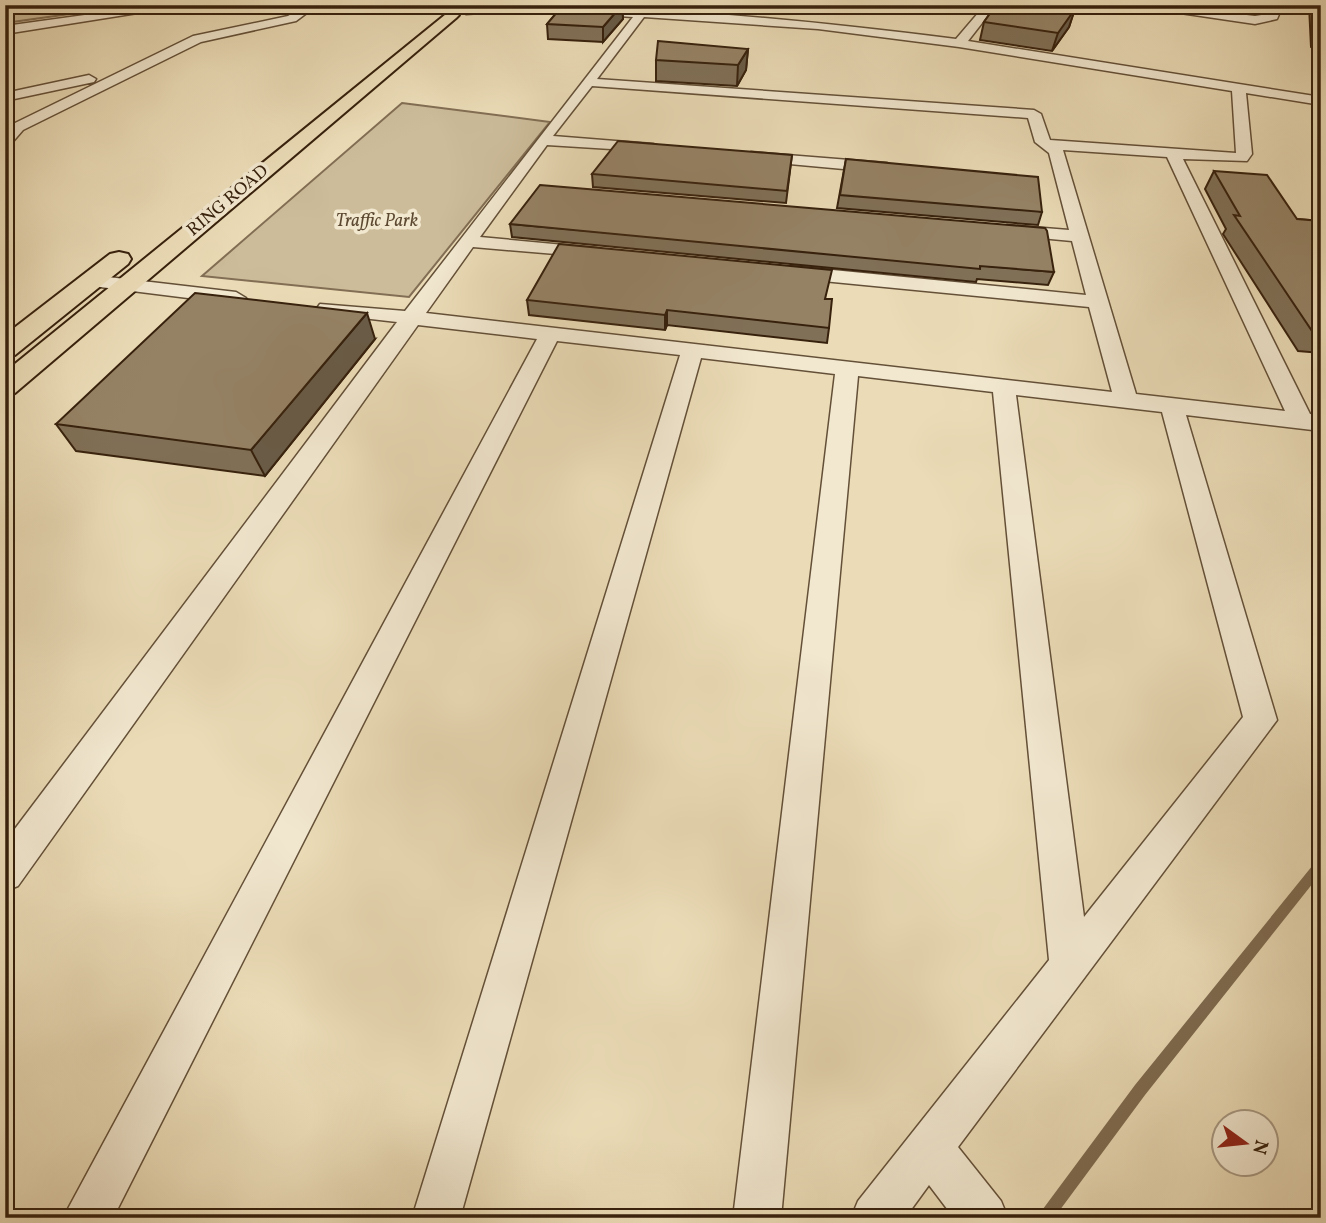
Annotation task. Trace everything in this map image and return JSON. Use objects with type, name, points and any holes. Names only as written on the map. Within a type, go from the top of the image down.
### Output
[{"type":"main road","name":"RING ROAD","points":[[227,174],[448,9]]},
{"type":"main road","name":"RING ROAD","points":[[5,387],[128,285],[448,9]]},
{"type":"main road","points":[[5,349],[132,249]]},
{"type":"street","points":[[5,28],[165,5]]},
{"type":"street","points":[[5,28],[183,5]]},
{"type":"street","points":[[5,142],[18,127],[197,39],[292,19],[302,12],[301,5]]},
{"type":"street","points":[[402,5],[448,9],[574,8],[640,15],[818,25],[959,43],[1321,101]]},
{"type":"street","points":[[502,5],[523,8]]},
{"type":"street","points":[[959,43],[991,5]]},
{"type":"street","points":[[1131,5],[1255,20],[1273,17],[1277,5]]},
{"type":"street","points":[[5,873],[411,318],[640,15]]},
{"type":"street","points":[[5,97],[130,71]]},
{"type":"street","points":[[588,82],[1034,114],[1046,144],[1056,151],[1058,182],[1080,236],[1126,401]]},
{"type":"street","points":[[1046,144],[1241,158],[1244,154],[1238,87]]},
{"type":"street","points":[[543,140],[667,150]]},
{"type":"street","points":[[1174,154],[1311,421]]},
{"type":"street","points":[[735,156],[900,169]]},
{"type":"street","points":[[508,187],[535,190]]},
{"type":"street","points":[[984,228],[1080,236]]},
{"type":"street","points":[[468,241],[619,256]]},
{"type":"street","points":[[769,270],[1098,302]]},
{"type":"street","points":[[91,281],[263,301]]},
{"type":"street","points":[[303,306],[1311,421]]},
{"type":"street","points":[[87,1218],[550,334]]},
{"type":"street","points":[[436,1218],[692,351]]},
{"type":"street","points":[[757,1218],[847,369]]},
{"type":"street","points":[[1004,387],[1070,966]]},
{"type":"street","points":[[875,1218],[1260,720],[1172,406]]},
{"type":"street","points":[[929,1147],[984,1218]]},
{"type":"green space","points":[[15,5],[102,5],[98,10],[5,23],[5,14]]},
{"type":"green space","name":"Traffic Park","points":[[402,103],[550,122],[409,297],[202,276]]},
{"type":"building","points":[[563,5],[622,5],[603,27],[547,24]]},
{"type":"building","points":[[996,5],[1073,5],[1071,8],[1075,9],[1058,33],[984,22]]},
{"type":"building","points":[[658,41],[748,49],[738,65],[656,60]]},
{"type":"building","points":[[618,141],[792,155],[787,191],[592,174]]},
{"type":"building","points":[[846,159],[1038,177],[1042,212],[840,195]]},
{"type":"building","points":[[1214,171],[1267,175],[1297,219],[1321,221],[1321,332],[1312,331],[1234,215],[1240,216]]},
{"type":"building","points":[[540,185],[1045,228],[1054,272],[980,266],[980,269],[510,224]]},
{"type":"building","points":[[559,244],[832,270],[825,299],[832,299],[829,328],[667,310],[665,315],[527,300]]},
{"type":"building","points":[[195,293],[367,313],[251,450],[56,424]]},
{"type":"waterway","points":[[1045,1218],[1140,1090],[1321,864]]}]
